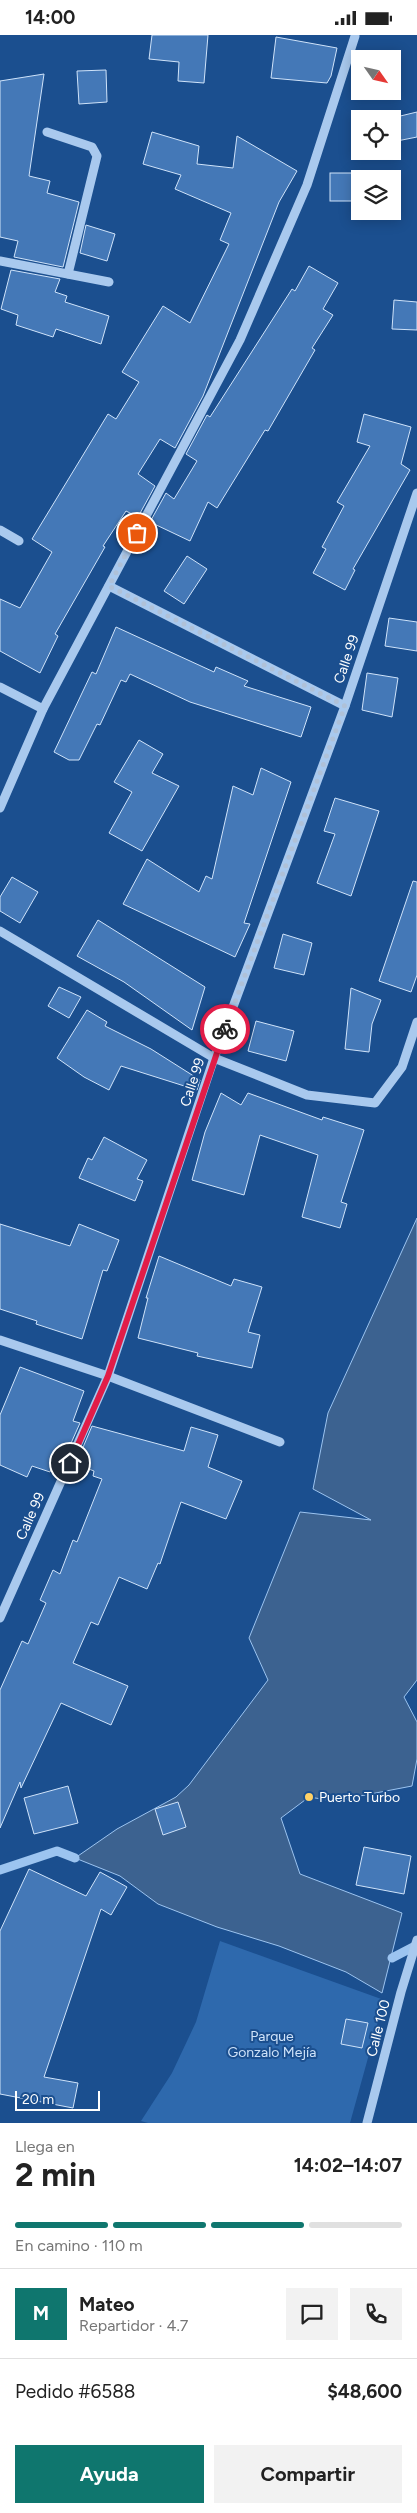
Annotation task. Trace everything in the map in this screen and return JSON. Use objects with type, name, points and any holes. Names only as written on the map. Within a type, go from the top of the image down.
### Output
[{"type":"street","points":[[0,807],[43,709],[240,340],[307,185],[355,36]]},
{"type":"street","points":[[47,132],[92,147],[97,156],[68,274]]},
{"type":"street","points":[[0,261],[108,282]]},
{"type":"street","name":"Calle 99","points":[[0,1617],[108,1376],[214,1058],[345,706],[417,493]]},
{"type":"street","points":[[0,530],[19,541]]},
{"type":"street","points":[[109,586],[345,706]]},
{"type":"street","points":[[0,687],[43,709]]},
{"type":"street","points":[[0,931],[214,1058],[307,1095],[375,1103],[402,1067],[417,1022]]},
{"type":"street","points":[[0,1340],[108,1376],[280,1441]]},
{"type":"street","name":"Calle 100","points":[[367,2123],[401,1992],[417,1940]]},
{"type":"green space","name":"Parque Gonzalo Mejía","points":[[220,1941],[384,2000],[350,2123],[148,2123],[141,2121],[172,2073],[196,2022]]},
{"type":"shaded area","points":[[417,1218],[417,1680],[404,1697],[417,1722],[417,1759],[412,1786],[334,1801],[309,1797],[281,1818],[300,1874],[402,1913],[382,1993],[346,1972],[279,1946],[217,1927],[158,1904],[120,1876],[75,1858],[117,1829],[176,1797],[189,1785],[268,1680],[249,1638],[300,1512],[371,1520],[313,1489],[328,1413]]},
{"type":"building","points":[[152,35],[208,35],[204,83],[178,81],[179,62],[149,59]]},
{"type":"building","points":[[276,37],[337,48],[331,76],[327,83],[271,78]]},
{"type":"building","points":[[106,70],[107,102],[79,104],[77,71]]},
{"type":"building","points":[[44,74],[29,176],[50,181],[47,193],[79,202],[63,267],[14,257],[18,241],[0,237],[0,81]]},
{"type":"building","points":[[417,112],[417,137],[401,140],[401,116]]},
{"type":"building","points":[[152,132],[199,146],[197,164],[233,168],[237,136],[297,171],[279,202],[203,396],[175,448],[160,439],[138,474],[155,486],[138,517],[126,511],[103,546],[105,547],[55,634],[58,636],[40,673],[0,651],[0,599],[20,608],[52,552],[32,539],[108,414],[116,419],[139,382],[122,372],[163,306],[190,323],[229,244],[220,240],[231,213],[175,189],[181,175],[143,164]]},
{"type":"building","points":[[330,173],[351,173],[351,201],[330,201]]},
{"type":"building","points":[[86,225],[115,234],[107,261],[80,253]]},
{"type":"building","points":[[309,266],[338,283],[323,309],[333,315],[312,348],[315,350],[268,431],[265,430],[217,508],[208,502],[190,541],[150,522],[166,493],[174,499],[197,461],[186,454],[207,415],[210,417],[292,289],[295,291]]},
{"type":"building","points":[[11,270],[60,279],[55,292],[67,296],[65,302],[109,316],[101,344],[56,329],[53,337],[16,325],[18,315],[1,309]]},
{"type":"building","points":[[394,300],[417,302],[417,330],[392,329]]},
{"type":"building","points":[[364,414],[411,427],[401,464],[410,470],[353,569],[355,570],[345,590],[313,573],[326,549],[322,547],[344,506],[337,502],[370,446],[357,442]]},
{"type":"building","points":[[187,556],[207,569],[184,604],[164,591]]},
{"type":"building","points":[[389,618],[417,622],[417,651],[385,646]]},
{"type":"building","points":[[116,627],[214,672],[216,667],[248,681],[244,686],[311,707],[301,737],[190,702],[130,674],[126,682],[121,680],[100,725],[97,724],[79,760],[69,760],[54,752],[92,672],[96,674]]},
{"type":"building","points":[[367,673],[398,678],[392,717],[362,710]]},
{"type":"building","points":[[139,740],[163,754],[152,773],[179,786],[142,851],[109,833],[132,792],[114,782]]},
{"type":"building","points":[[261,768],[291,782],[244,923],[250,924],[235,957],[123,904],[147,859],[199,892],[206,876],[212,879],[233,786],[253,795]]},
{"type":"building","points":[[335,798],[379,811],[351,896],[317,883],[335,834],[324,831]]},
{"type":"building","points":[[12,877],[38,892],[20,923],[0,911],[0,897]]},
{"type":"building","points":[[413,881],[417,882],[417,975],[411,992],[379,981]]},
{"type":"building","points":[[98,920],[205,987],[192,1030],[124,982],[77,956]]},
{"type":"building","points":[[283,934],[312,943],[304,975],[274,968]]},
{"type":"building","points":[[59,987],[81,997],[69,1018],[48,1006]]},
{"type":"building","points":[[351,988],[381,1000],[372,1024],[369,1052],[345,1049]]},
{"type":"building","points":[[87,1010],[107,1022],[105,1026],[151,1049],[200,1080],[197,1090],[121,1066],[109,1090],[84,1077],[57,1058]]},
{"type":"building","points":[[256,1021],[294,1031],[286,1061],[248,1051]]},
{"type":"building","points":[[221,1093],[241,1105],[248,1093],[322,1120],[323,1117],[364,1130],[341,1202],[347,1204],[340,1228],[302,1217],[318,1155],[260,1135],[244,1195],[192,1180],[205,1132]]},
{"type":"building","points":[[104,1137],[147,1160],[137,1179],[143,1181],[135,1201],[79,1178],[88,1158],[92,1160]]},
{"type":"building","points":[[0,1224],[70,1246],[79,1224],[119,1240],[107,1271],[103,1270],[82,1339],[36,1324],[37,1321],[0,1309]]},
{"type":"building","points":[[159,1256],[231,1286],[234,1279],[262,1287],[248,1332],[260,1335],[252,1368],[197,1356],[198,1353],[138,1338],[148,1298],[146,1298]]},
{"type":"building","points":[[20,1367],[84,1391],[73,1421],[80,1423],[64,1459],[55,1456],[50,1472],[32,1466],[27,1477],[0,1465],[0,1415]]},
{"type":"building","points":[[92,1426],[184,1451],[191,1427],[218,1435],[208,1467],[242,1481],[226,1519],[181,1502],[160,1564],[158,1563],[147,1589],[119,1577],[98,1625],[91,1622],[73,1663],[128,1686],[111,1725],[61,1703],[21,1788],[20,1782],[0,1828],[0,1690],[22,1641],[28,1644],[46,1603],[40,1600],[53,1570],[60,1574],[73,1540],[77,1542],[102,1479],[93,1476],[94,1471],[76,1464]]},
{"type":"building","points":[[68,1786],[78,1823],[34,1834],[24,1798]]},
{"type":"building","points":[[178,1802],[186,1827],[163,1835],[155,1809]]},
{"type":"building","points":[[364,1847],[411,1856],[404,1894],[356,1885]]},
{"type":"building","points":[[29,1869],[86,1896],[100,1872],[127,1887],[111,1915],[101,1909],[44,2077],[78,2083],[73,2108],[0,2094],[0,1931]]},
{"type":"building","points":[[346,2019],[368,2023],[362,2048],[341,2044]]},
{"type":"waterway","points":[[0,1870],[57,1851],[75,1858]]},
{"type":"waterway","points":[[392,1958],[417,1945]]},
{"type":"way so far","points":[[137,533],[109,586],[345,706],[225,1029]]},
{"type":"place","name":"Puerto Turbo","points":[[309,1797]]},
{"type":"route","points":[[70,1463],[108,1376],[225,1029]]}]
